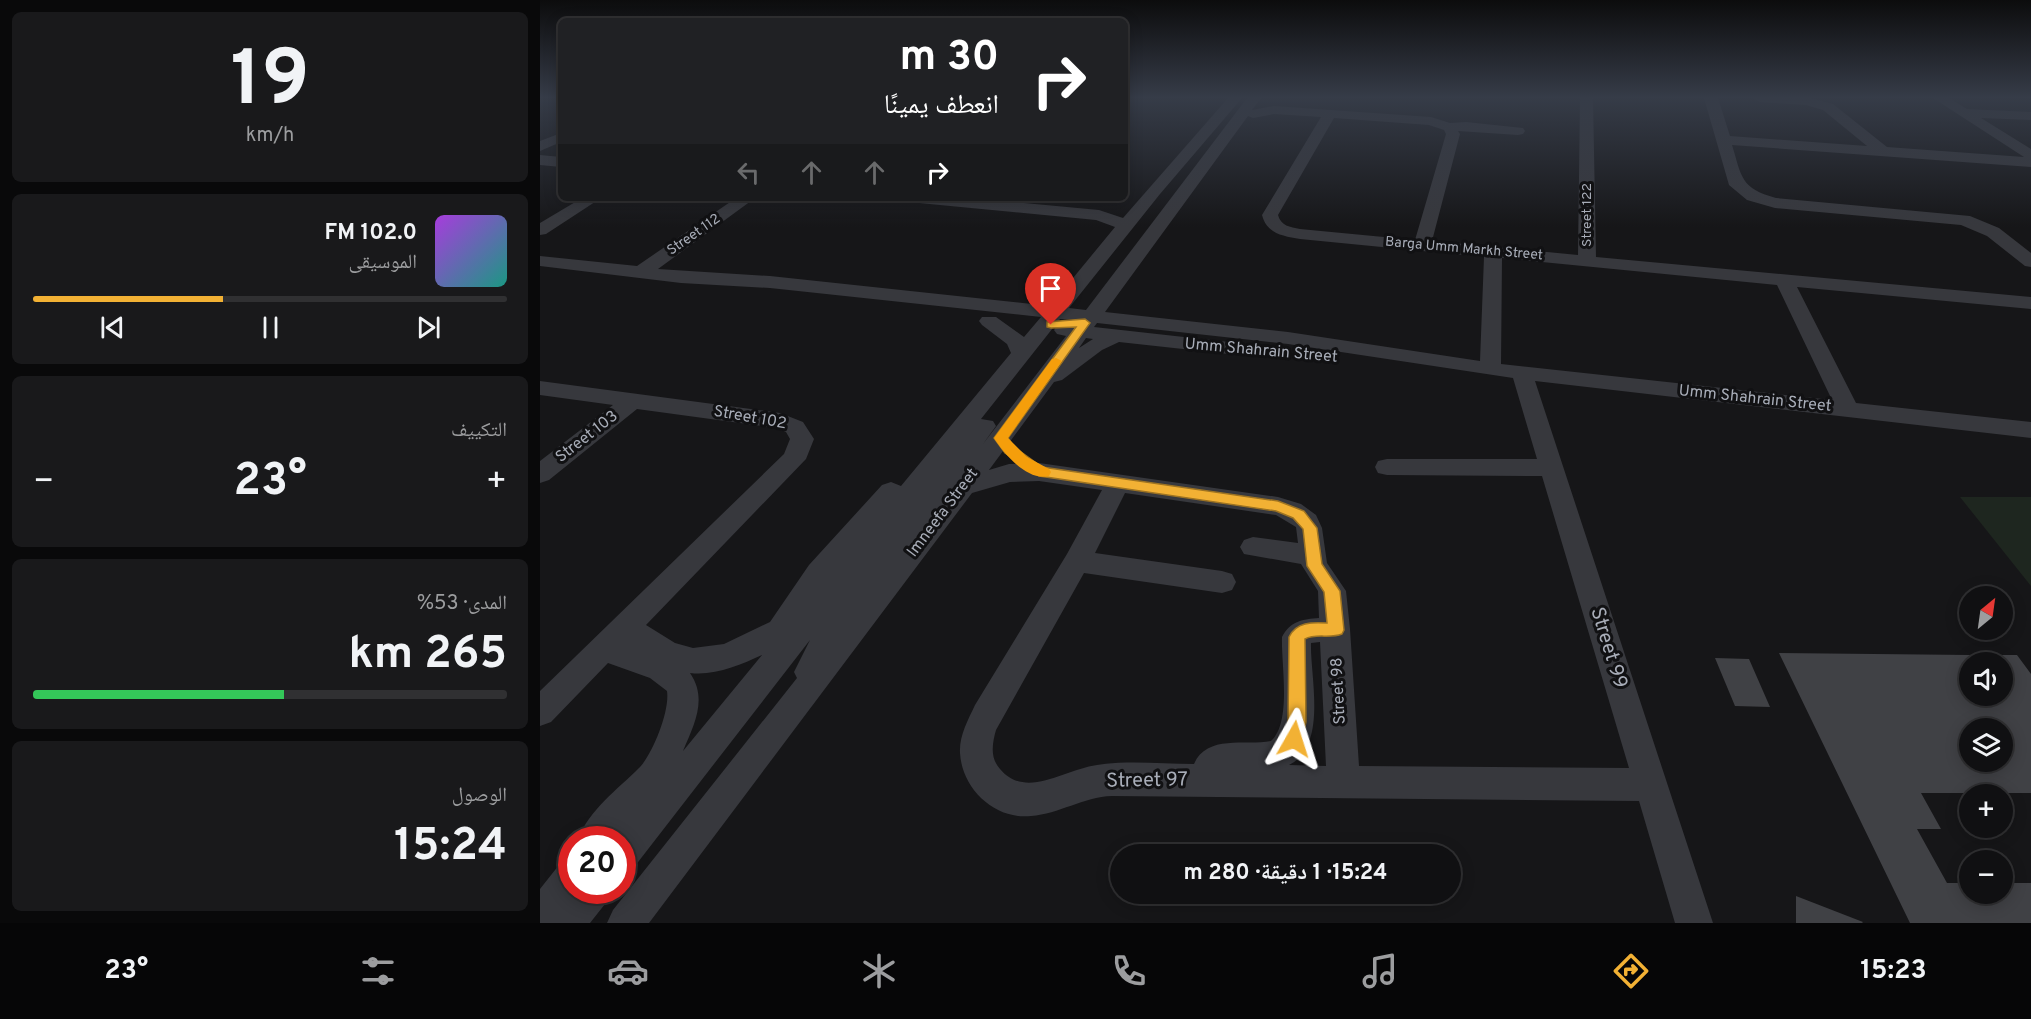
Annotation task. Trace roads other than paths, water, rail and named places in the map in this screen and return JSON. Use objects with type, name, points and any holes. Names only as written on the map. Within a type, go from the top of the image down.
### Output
[{"type":"street","name":"Imneefa Street","points":[[626,923],[1040,385],[1066,321],[1127,226],[1197,141]]},
{"type":"street","points":[[1148,322],[1121,304],[1114,284],[1131,275],[1146,263],[1233,141]]},
{"type":"street","name":"Barga Umm Markh Street","points":[[1314,141],[1270,215],[1272,222],[1279,229],[1292,233],[2031,303]]},
{"type":"street","points":[[1422,245],[1451,141]]},
{"type":"street","name":"Street 122","points":[[1587,141],[1587,261]]},
{"type":"street","points":[[1722,141],[1737,185],[1753,197],[1775,203],[1964,220],[1993,232],[2031,262]]},
{"type":"street","points":[[1723,141],[2031,162]]},
{"type":"street","points":[[1870,141],[1884,152]]},
{"type":"street","points":[[2009,141],[2031,155]]},
{"type":"street","points":[[540,160],[558,162]]},
{"type":"street","points":[[803,695],[809,671],[832,625],[1066,321],[1150,217],[1156,201],[1154,191]]},
{"type":"street","points":[[540,230],[588,201]]},
{"type":"street","name":"Street 112","points":[[641,272],[743,201]]},
{"type":"street","points":[[980,201],[1040,204],[1099,215],[1127,226]]},
{"type":"street","points":[[1099,215],[1142,208]]},
{"type":"street","points":[[1485,369],[1493,252]]},
{"type":"street","points":[[540,261],[681,277],[749,280],[1066,321]]},
{"type":"street","points":[[681,277],[743,290],[989,321],[1066,321]]},
{"type":"street","points":[[1784,279],[1848,410]]},
{"type":"street","name":"Imneefa Street","points":[[636,836],[1022,354],[1114,284]]},
{"type":"street","points":[[874,306],[926,305],[1185,334],[1225,331]]},
{"type":"street","points":[[989,321],[1016,341],[1022,354]]},
{"type":"street","name":"Umm Shahrain Street","points":[[1066,321],[1148,322],[1485,369],[2031,430]]},
{"type":"street","name":"Umm Shahrain Street","points":[[1066,321],[1116,336],[1398,364],[1485,369]]},
{"type":"street","points":[[1040,385],[1095,346],[1116,336]]},
{"type":"street","name":"Street 99","points":[[1522,373],[1694,923]]},
{"type":"street","points":[[781,629],[819,573],[969,398],[986,384],[1003,378]]},
{"type":"street","name":"Street 102","points":[[540,388],[780,421],[795,427],[801,439],[798,453],[792,460],[540,712]]},
{"type":"street","name":"Street 103","points":[[540,474],[634,400]]},
{"type":"street","name":"Street 98","points":[[1001,438],[1010,450],[1039,472]]},
{"type":"street","points":[[1387,467],[1552,468]]},
{"type":"street","name":"Street 98","points":[[963,487],[1009,473],[1039,472],[1289,510],[1306,520],[1310,528],[1317,570],[1328,581],[1332,591],[1343,782]]},
{"type":"street","name":"Street 97","points":[[1117,484],[1077,561],[986,714],[978,732],[976,750],[979,768],[988,783],[1004,793],[1016,799],[1031,801],[1105,780],[1651,785]]},
{"type":"street","points":[[1253,547],[1313,555]]},
{"type":"street","points":[[1077,561],[1222,582]]},
{"type":"street","points":[[625,627],[676,657],[710,662],[726,657],[815,610]]},
{"type":"street","points":[[1206,780],[1209,767],[1218,759],[1264,759],[1273,757],[1289,746],[1297,730],[1297,637],[1300,633],[1310,629],[1336,630]]},
{"type":"street","points":[[603,649],[668,672],[678,679],[683,692],[680,720],[652,778],[635,826]]},
{"type":"street","points":[[606,826],[615,812],[652,778]]},
{"type":"street","points":[[540,919],[558,896]]},
{"type":"street","points":[[566,923],[581,904]]}]
